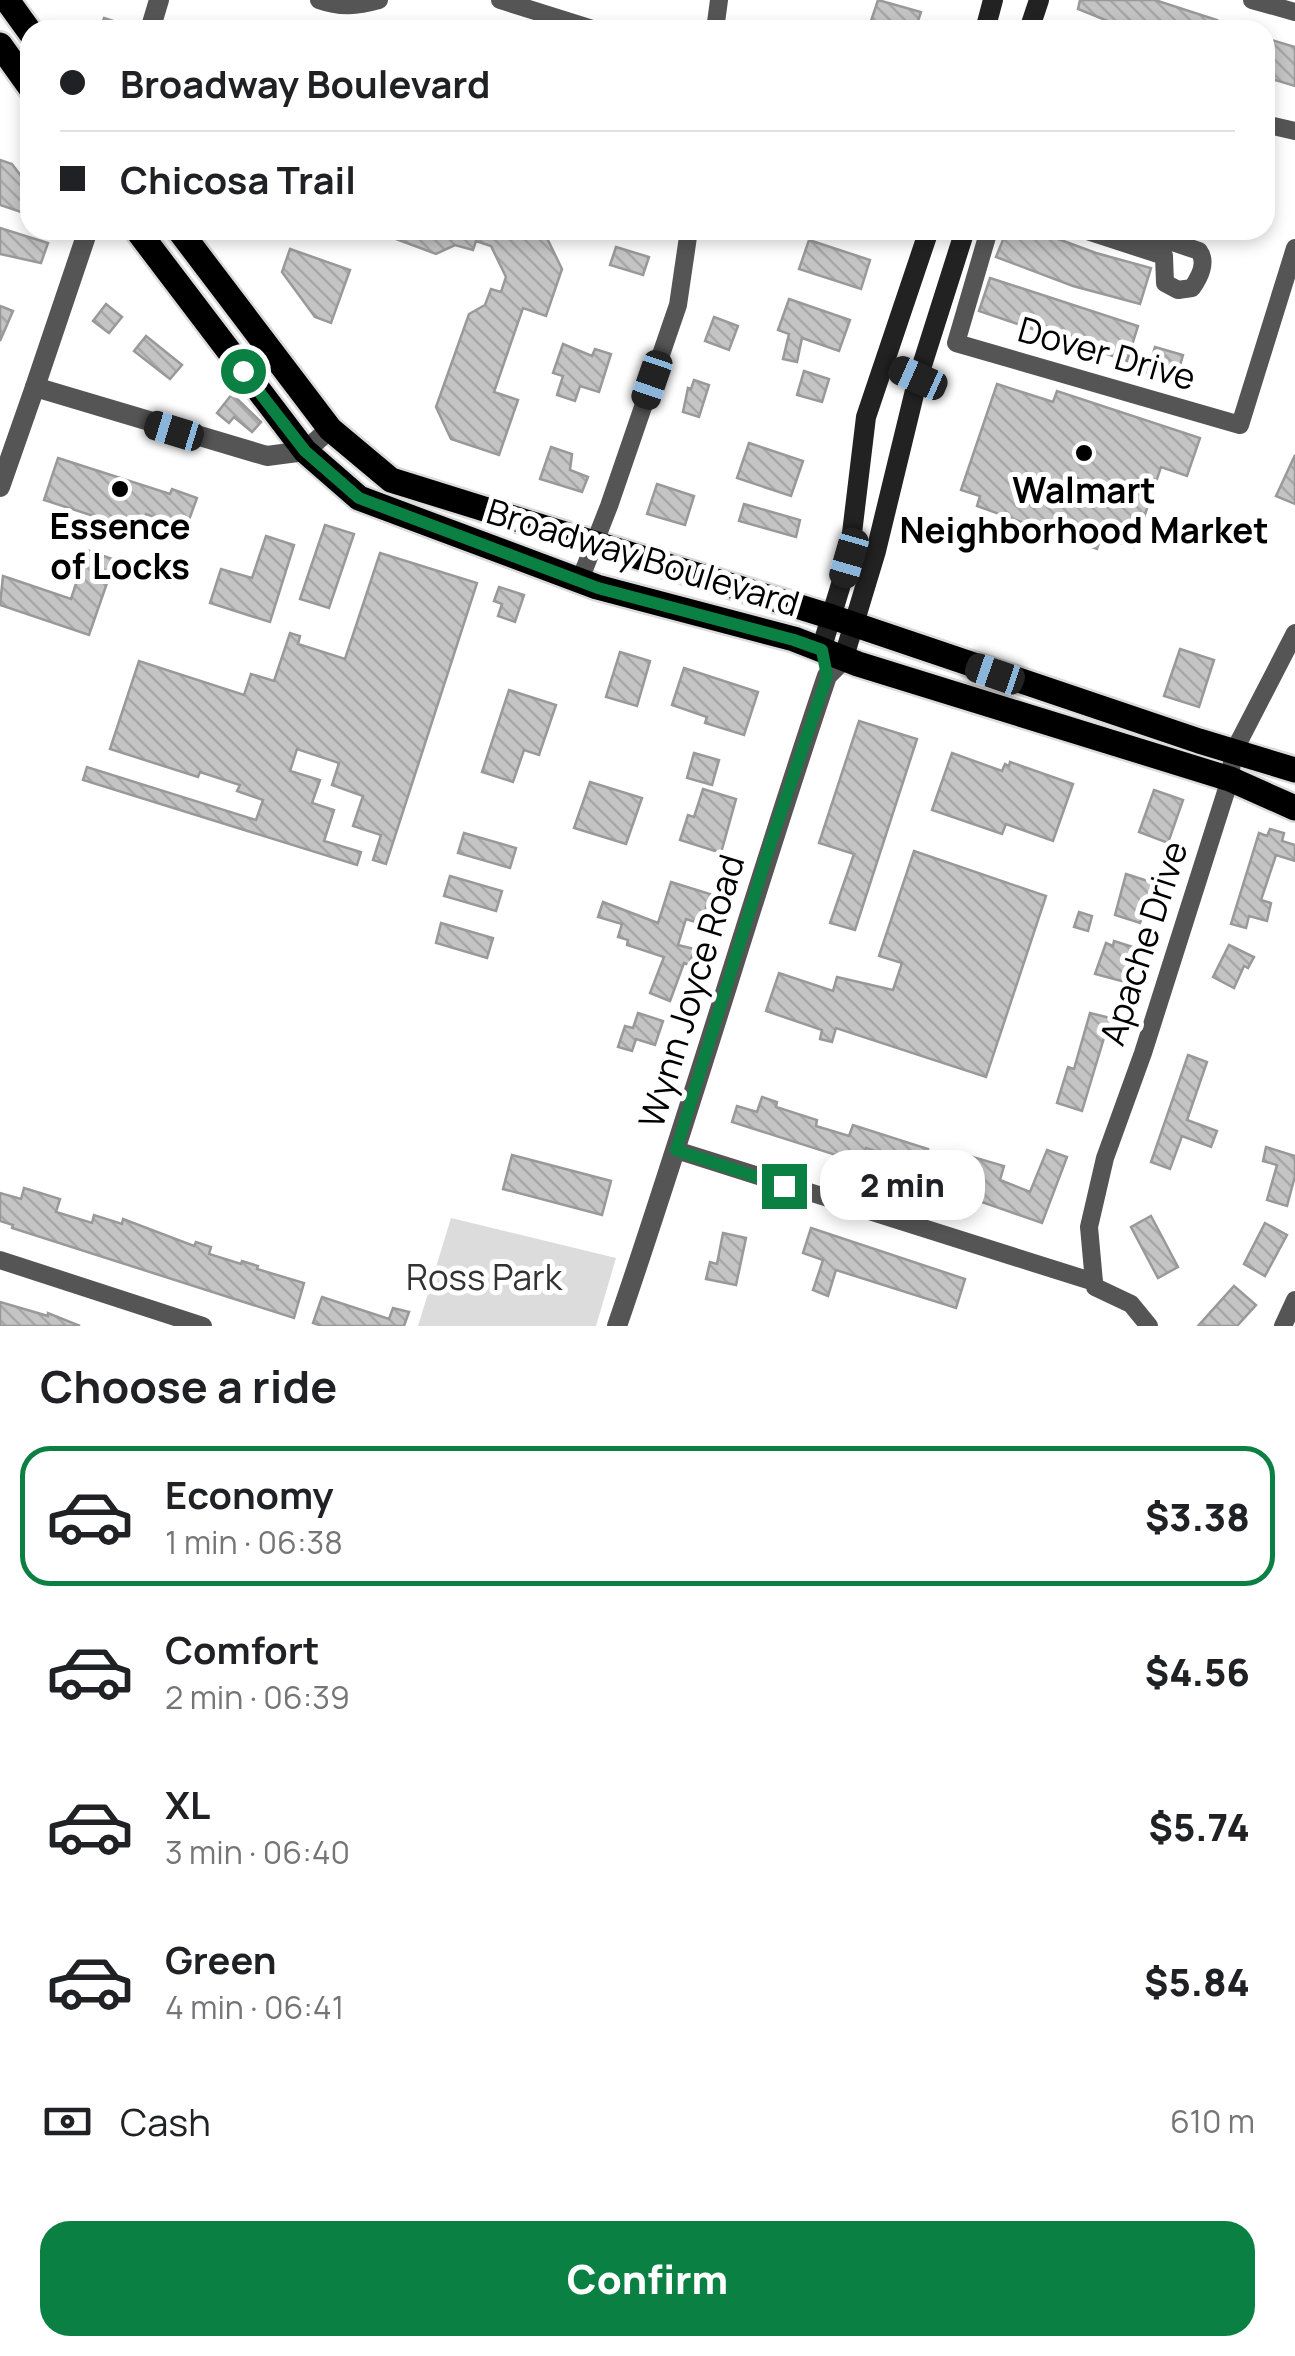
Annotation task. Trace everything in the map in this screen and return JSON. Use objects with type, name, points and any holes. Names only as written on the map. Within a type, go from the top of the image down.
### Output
[{"type":"main road","points":[[0,45],[20,73]]},
{"type":"main road","name":"Broadway Boulevard","points":[[146,240],[305,451],[359,498],[598,588],[794,640],[831,662],[1013,712],[1230,780],[1295,808]]},
{"type":"main road","name":"Broadway Boulevard","points":[[186,240],[330,429],[392,480],[1295,770]]},
{"type":"main road","name":"Wynn Joyce Road","points":[[843,622],[866,417],[927,240]]},
{"type":"main road","name":"Wynn Joyce Road","points":[[831,662],[962,240]]},
{"type":"main road","points":[[884,363],[918,378]]},
{"type":"main road","points":[[1013,712],[1022,683]]},
{"type":"street","points":[[319,0],[336,6],[356,6],[379,0]]},
{"type":"street","points":[[500,0],[564,20]]},
{"type":"street","points":[[1252,0],[1295,12]]},
{"type":"street","points":[[0,487],[84,240]]},
{"type":"street","points":[[580,580],[678,305],[688,240]]},
{"type":"street","name":"Dover Drive","points":[[985,240],[956,343],[1240,425],[1295,248]]},
{"type":"street","points":[[1131,240],[1166,248],[1153,240]]},
{"type":"street","points":[[35,387],[267,456],[305,451],[330,429]]},
{"type":"street","name":"Apache Drive","points":[[1094,1282],[1089,1227],[1105,1158],[1143,1053],[1230,780],[1234,753],[1295,633]]},
{"type":"street","name":"Wynn Joyce Road","points":[[616,1326],[831,662]]},
{"type":"street","points":[[676,1150],[1094,1282],[1095,1287],[1131,1304],[1149,1326]]},
{"type":"street","points":[[0,1260],[202,1326]]},
{"type":"street","points":[[1284,1326],[1295,1300]]},
{"type":"green space","name":"Ross Park","points":[[451,1218],[616,1258],[596,1326],[418,1326]]},
{"type":"building","points":[[878,0],[921,12],[918,20],[871,20]]},
{"type":"building","points":[[1080,0],[1155,0],[1217,20],[1105,20],[1078,9]]},
{"type":"building","points":[[1275,41],[1295,47],[1295,86],[1275,80]]},
{"type":"building","points":[[0,160],[12,164],[20,175],[20,212],[0,205]]},
{"type":"building","points":[[0,228],[20,234],[20,240],[48,243],[41,263],[0,254]]},
{"type":"building","points":[[399,240],[548,240],[562,269],[546,316],[523,308],[494,392],[518,400],[499,455],[451,439],[436,407],[469,314],[485,305],[491,289],[501,292],[506,277],[491,246],[476,241],[473,250],[455,245],[436,254]]},
{"type":"building","points":[[809,240],[870,260],[861,289],[799,269]]},
{"type":"building","points":[[1003,240],[1061,240],[1151,268],[1140,304],[1073,286],[996,257]]},
{"type":"building","points":[[616,247],[649,257],[643,275],[610,265]]},
{"type":"building","points":[[290,249],[350,270],[331,323],[315,317],[282,272]]},
{"type":"building","points":[[990,278],[1138,326],[1127,361],[979,311]]},
{"type":"building","points":[[789,299],[850,320],[839,351],[802,338],[797,362],[783,359],[789,334],[778,330]]},
{"type":"building","points":[[106,304],[122,317],[109,333],[93,321]]},
{"type":"building","points":[[0,306],[13,311],[0,341]]},
{"type":"building","points":[[714,317],[738,326],[729,350],[705,341]]},
{"type":"building","points":[[146,336],[182,365],[170,379],[134,351]]},
{"type":"building","points":[[563,344],[592,356],[595,349],[611,354],[599,392],[580,386],[575,401],[557,395],[563,376],[553,373]]},
{"type":"building","points":[[1155,347],[1183,355],[1175,382],[1147,374]]},
{"type":"building","points":[[804,371],[829,379],[822,402],[797,395]]},
{"type":"building","points":[[694,380],[709,385],[699,417],[683,412],[688,388]]},
{"type":"building","name":"Walmart Neighborhood Market","points":[[997,384],[1053,402],[1057,391],[1200,438],[1187,476],[1161,467],[1134,547],[1101,537],[1097,549],[977,506],[980,496],[961,490]]},
{"type":"building","points":[[232,394],[261,422],[252,432],[234,417],[229,423],[217,413]]},
{"type":"building","points":[[749,443],[803,461],[791,496],[737,478]]},
{"type":"building","points":[[551,447],[572,454],[570,470],[588,477],[582,492],[540,479]]},
{"type":"building","points":[[1295,455],[1295,504],[1276,496]]},
{"type":"building","points":[[58,458],[170,494],[172,489],[197,498],[186,528],[146,514],[140,531],[44,500]]},
{"type":"building","points":[[657,484],[694,496],[685,525],[647,514]]},
{"type":"building","points":[[744,504],[800,520],[796,537],[739,521]]},
{"type":"building","points":[[325,525],[354,534],[329,608],[300,599]]},
{"type":"building","points":[[266,536],[294,545],[270,622],[210,603],[221,569],[252,578]]},
{"type":"building","points":[[87,550],[115,560],[89,635],[0,605],[3,576],[71,599]]},
{"type":"building","points":[[380,553],[477,583],[386,864],[373,860],[381,835],[353,826],[363,796],[332,785],[339,763],[297,749],[290,771],[320,780],[312,803],[334,810],[324,841],[361,852],[357,865],[83,780],[87,767],[256,820],[263,800],[237,791],[240,785],[200,772],[198,777],[110,749],[139,661],[244,695],[251,674],[274,681],[290,633],[300,636],[298,644],[345,659]]},
{"type":"building","points":[[499,587],[524,595],[515,622],[498,616],[502,604],[494,601]]},
{"type":"building","points":[[1180,649],[1214,660],[1199,707],[1164,696]]},
{"type":"building","points":[[620,652],[650,661],[637,706],[606,697]]},
{"type":"building","points":[[684,668],[758,692],[744,735],[705,723],[707,717],[672,705]]},
{"type":"building","points":[[509,690],[556,705],[539,755],[524,750],[513,782],[482,772]]},
{"type":"building","points":[[859,721],[917,739],[855,930],[830,923],[854,854],[819,843]]},
{"type":"building","points":[[694,753],[719,760],[712,785],[687,778]]},
{"type":"building","points":[[952,753],[1002,771],[1010,762],[1073,784],[1053,841],[1006,824],[1002,834],[932,810]]},
{"type":"building","points":[[590,782],[642,798],[626,844],[574,828]]},
{"type":"building","points":[[703,789],[736,799],[721,853],[680,840],[688,815],[694,817]]},
{"type":"building","points":[[1154,790],[1183,800],[1168,843],[1139,832]]},
{"type":"building","points":[[1270,829],[1284,833],[1282,841],[1295,845],[1295,861],[1276,855],[1261,900],[1271,903],[1267,921],[1249,916],[1246,928],[1231,924],[1259,833],[1267,836]]},
{"type":"building","points":[[464,833],[516,848],[510,868],[458,853]]},
{"type":"building","points":[[914,851],[1046,896],[986,1077],[836,1028],[832,1042],[820,1039],[822,1030],[766,1011],[779,973],[833,991],[837,977],[893,990],[902,963],[879,956]]},
{"type":"building","points":[[1126,874],[1154,883],[1140,923],[1115,915]]},
{"type":"building","points":[[450,876],[502,891],[496,911],[444,896]]},
{"type":"building","points":[[671,882],[710,894],[701,924],[686,919],[678,945],[694,949],[689,965],[684,963],[670,1001],[650,993],[664,957],[627,945],[628,940],[618,937],[622,924],[598,917],[603,902],[658,923]]},
{"type":"building","points":[[1079,912],[1092,916],[1088,931],[1074,927]]},
{"type":"building","points":[[441,923],[493,938],[487,958],[436,943]]},
{"type":"building","points":[[1114,941],[1136,948],[1125,982],[1095,974],[1106,943],[1113,946]]},
{"type":"building","points":[[1229,945],[1254,957],[1248,968],[1244,966],[1234,988],[1213,977]]},
{"type":"building","points":[[638,1013],[663,1021],[655,1045],[636,1039],[632,1051],[618,1047],[625,1026],[633,1028]]},
{"type":"building","points":[[1090,1013],[1110,1018],[1082,1111],[1057,1103],[1068,1067],[1074,1069]]},
{"type":"building","points":[[1188,1055],[1207,1062],[1187,1120],[1217,1131],[1211,1147],[1182,1136],[1170,1169],[1151,1162]]},
{"type":"building","points":[[762,1097],[777,1102],[776,1107],[817,1120],[816,1126],[849,1136],[853,1125],[928,1149],[922,1167],[942,1173],[938,1188],[898,1176],[903,1159],[866,1148],[861,1163],[732,1122],[737,1106],[757,1112]]},
{"type":"building","points":[[1266,1147],[1295,1156],[1295,1176],[1287,1206],[1267,1200],[1277,1165],[1263,1161]]},
{"type":"building","points":[[1047,1150],[1067,1157],[1042,1223],[976,1200],[981,1183],[960,1177],[966,1155],[1004,1166],[1000,1180],[1030,1192]]},
{"type":"building","points":[[512,1155],[611,1181],[602,1215],[503,1189]]},
{"type":"building","points":[[24,1188],[60,1199],[56,1212],[92,1223],[94,1215],[122,1224],[123,1219],[194,1246],[196,1242],[211,1247],[209,1254],[304,1283],[294,1318],[12,1228],[13,1225],[0,1221],[0,1193],[21,1199]]},
{"type":"building","points":[[1151,1216],[1178,1267],[1158,1278],[1131,1227]]},
{"type":"building","points":[[1265,1223],[1287,1235],[1265,1276],[1244,1264]]},
{"type":"building","points":[[811,1228],[965,1279],[956,1308],[836,1270],[828,1296],[813,1290],[823,1260],[803,1253]]},
{"type":"building","points":[[723,1233],[746,1238],[736,1285],[706,1279],[710,1262],[717,1264]]},
{"type":"building","points":[[1234,1286],[1256,1305],[1237,1326],[1198,1326]]},
{"type":"building","points":[[322,1297],[389,1319],[393,1308],[409,1312],[404,1326],[322,1326],[313,1323]]},
{"type":"building","points":[[0,1302],[48,1313],[80,1326],[0,1326]]},
{"type":"place","name":"Walmart Neighborhood Market","points":[[1084,453]]},
{"type":"place","name":"Essence of Locks","points":[[120,489]]},
{"type":"route","points":[[243,371],[305,451],[359,498],[598,588],[822,650],[827,676],[676,1150],[784,1186]]}]
